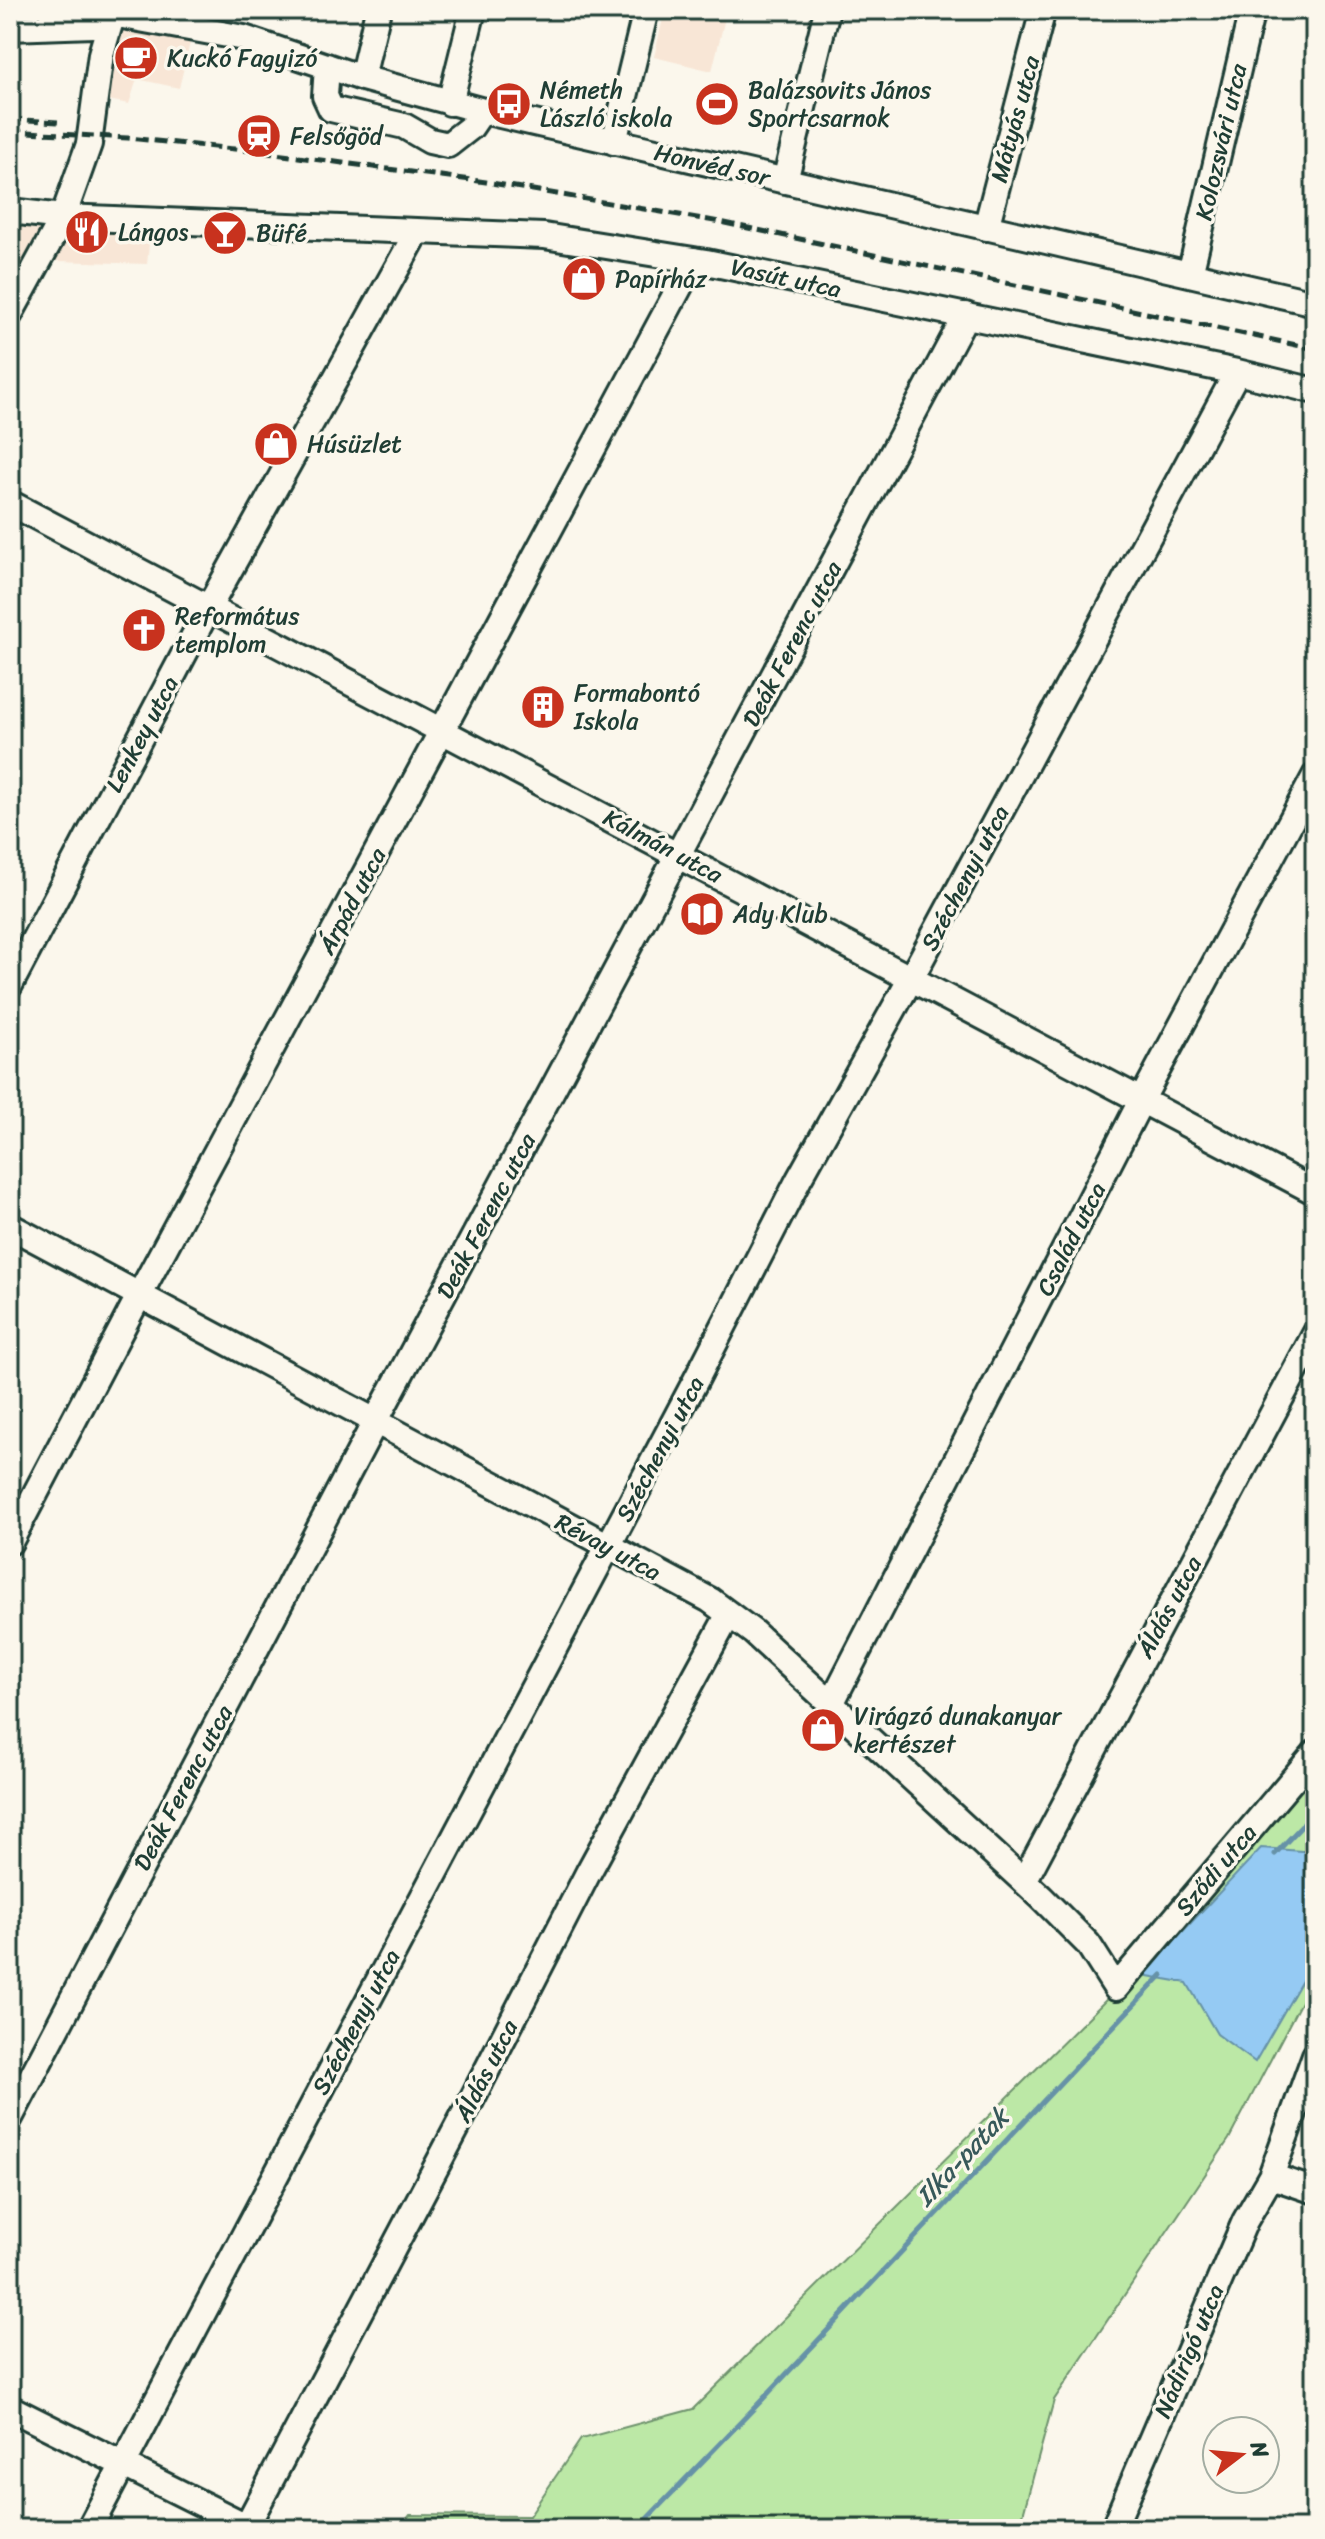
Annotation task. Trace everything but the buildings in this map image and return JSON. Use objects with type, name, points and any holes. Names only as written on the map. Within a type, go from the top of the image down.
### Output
[{"type":"street","points":[[362,78],[378,10]]},
{"type":"street","points":[[450,103],[473,10]]},
{"type":"street","points":[[614,142],[646,10]]},
{"type":"street","points":[[785,181],[827,10]]},
{"type":"street","name":"Mátyás utca","points":[[986,228],[1043,10]]},
{"type":"street","name":"Kolozsvári utca","points":[[1190,274],[1252,10]]},
{"type":"street","points":[[10,314],[63,217],[89,144],[101,54],[112,15]]},
{"type":"street","name":"Honvéd sor","points":[[10,28],[93,25],[112,15],[244,38],[362,78],[482,111],[1315,303]]},
{"type":"street","points":[[327,66],[325,96],[331,109],[404,126],[430,141],[448,145],[471,127],[482,111]]},
{"type":"street","name":"Vasút utca","points":[[10,211],[63,217],[254,222],[544,236],[694,260],[1237,372],[1315,391]]},
{"type":"street","name":"Lenkey utca","points":[[10,985],[209,607],[417,232]]},
{"type":"street","name":"Árpád utca","points":[[10,1542],[694,260]]},
{"type":"street","name":"Deák Ferenc utca","points":[[10,2118],[375,1422],[966,315]]},
{"type":"street","name":"Széchenyi utca","points":[[89,2529],[799,1179],[910,980],[1237,372]]},
{"type":"street","name":"Kálmán utca","points":[[10,503],[1315,1192]]},
{"type":"street","name":"Család utca","points":[[831,1704],[1142,1099],[1315,776]]},
{"type":"street","name":"Révay utca","points":[[10,1226],[710,1600],[753,1632],[1024,1881],[1088,1944],[1116,1988]]},
{"type":"street","name":"Áldás utca","points":[[1024,1881],[1315,1334]]},
{"type":"street","name":"Áldás utca","points":[[246,2528],[588,1873],[729,1614]]},
{"type":"street","name":"Sződi utca","points":[[1116,1988],[1315,1753]]},
{"type":"street","name":"Nádirigó utca","points":[[1113,2529],[1245,2221],[1271,2176],[1315,2055]]},
{"type":"street","points":[[1271,2176],[1315,2191]]},
{"type":"street","points":[[10,2408],[246,2528]]},
{"type":"shaded area","points":[[31,10],[198,10],[179,88],[137,79],[129,104],[88,96],[103,17],[30,21]]},
{"type":"shaded area","points":[[665,10],[727,10],[712,71],[654,57]]},
{"type":"shaded area","points":[[10,215],[151,225],[147,264],[28,260],[10,286]]},
{"type":"green space","points":[[1315,1776],[1315,1975],[1229,2139],[1054,2400],[1019,2529],[399,2529],[410,2515],[529,2516],[581,2439],[693,2409],[1110,1996]]},
{"type":"water","points":[[1261,1848],[1315,1852],[1315,1958],[1255,2062],[1217,2034],[1187,1983],[1142,1975]]},
{"type":"waterway","name":"Ilka-patak","points":[[1275,1854],[1315,1812]]},
{"type":"waterway","name":"Ilka-patak","points":[[637,2529],[1162,1975]]},
{"type":"railway","points":[[10,119],[58,122]]},
{"type":"railway","points":[[10,131],[128,138],[253,151],[486,182],[720,222],[1315,349]]},
{"type":"place","name":"Kuckó Fagyizó","points":[[136,58]]},
{"type":"place","name":"Németh László iskola","points":[[509,104]]},
{"type":"place","name":"Balázsovits János Sportcsarnok","points":[[717,104]]},
{"type":"place","name":"Felsőgöd","points":[[259,136]]},
{"type":"place","name":"Lángos","points":[[87,232]]},
{"type":"place","name":"Büfé","points":[[225,233]]},
{"type":"place","name":"Papírház","points":[[584,279]]},
{"type":"place","name":"Húsüzlet","points":[[276,444]]},
{"type":"place","name":"Református templom","points":[[144,630]]},
{"type":"place","name":"Formabontó Iskola","points":[[543,707]]},
{"type":"place","name":"Ady Klub","points":[[702,914]]},
{"type":"place","name":"Virágzó dunakanyar kertészet","points":[[823,1730]]}]
